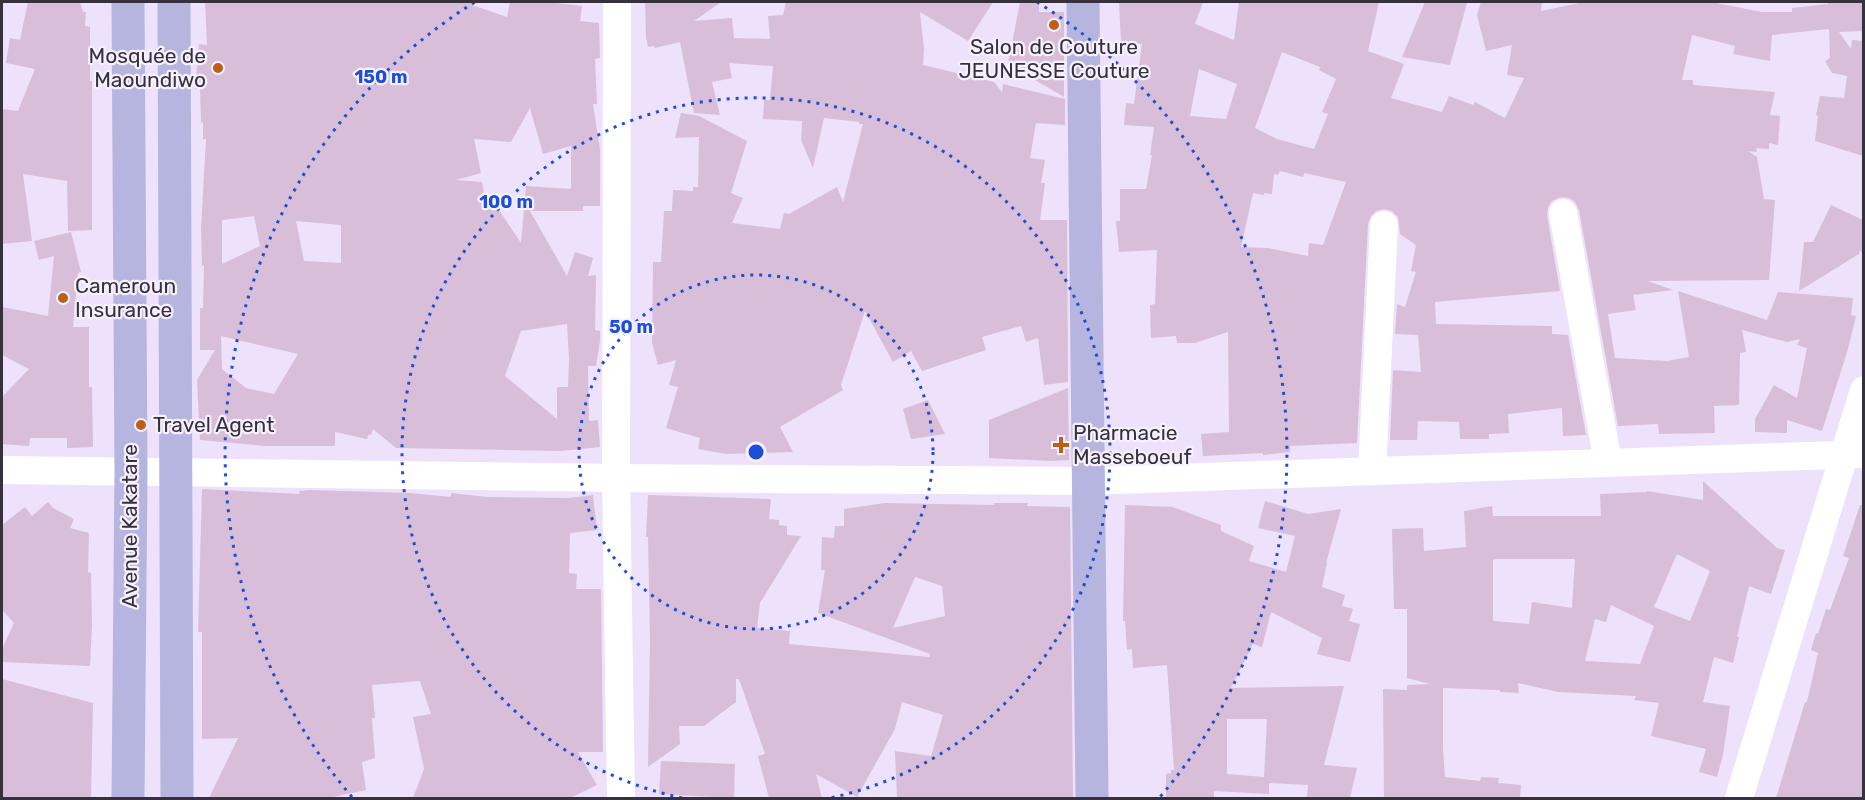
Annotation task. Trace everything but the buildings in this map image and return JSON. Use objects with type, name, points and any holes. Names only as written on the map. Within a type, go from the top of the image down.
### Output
[{"type":"main road","name":"Avenue Kakatare","points":[[128,2],[131,472],[128,798]]},
{"type":"main road","points":[[174,2],[177,798]]},
{"type":"main road","points":[[1083,2],[1092,798]]},
{"type":"street","points":[[617,2],[616,478],[621,798]]},
{"type":"street","points":[[1563,213],[1608,463]]},
{"type":"street","points":[[1372,471],[1384,225]]},
{"type":"street","points":[[1739,798],[1853,454],[1863,390]]},
{"type":"street","points":[[2,470],[1088,481],[1853,454]]},
{"type":"place","name":"Salon de Couture JEUNESSE Couture","points":[[1054,25]]},
{"type":"place","name":"Mosquée de Maoundiwo","points":[[218,68]]},
{"type":"place","name":"Cameroun Insurance","points":[[63,298]]},
{"type":"place","name":"Travel Agent","points":[[141,425]]},
{"type":"place","name":"Pharmacie Masseboeuf","points":[[1061,445]]}]
